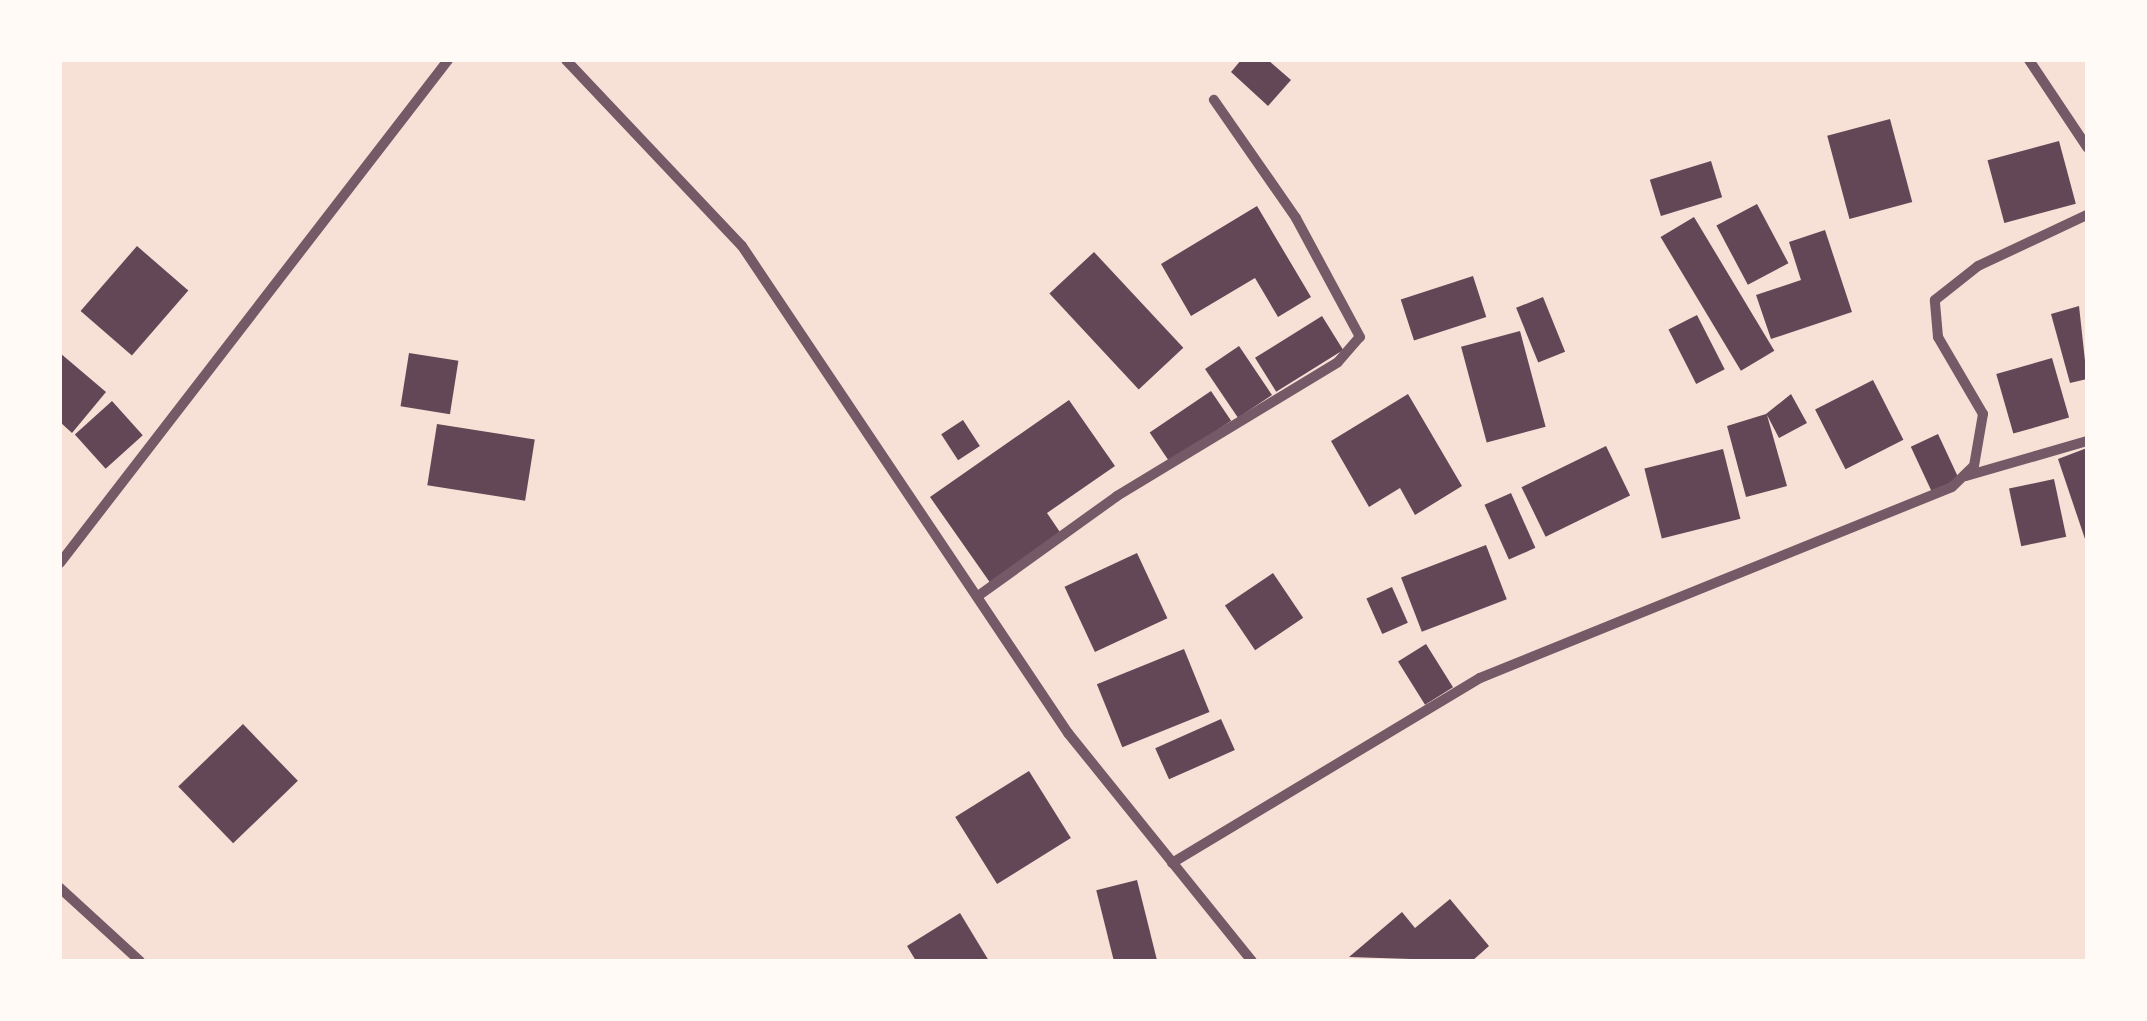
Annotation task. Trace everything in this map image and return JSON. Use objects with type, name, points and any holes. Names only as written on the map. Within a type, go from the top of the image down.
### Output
[{"type":"street","points":[[60,563],[448,60]]},
{"type":"street","points":[[566,60],[742,246],[1068,733],[1252,961]]},
{"type":"street","points":[[2029,60],[2087,148]]},
{"type":"street","points":[[978,596],[1117,496],[1338,362],[1360,338],[1296,218],[1214,100]]},
{"type":"street","points":[[1966,476],[1984,441],[1983,414],[1938,336],[1934,300],[1978,266],[2087,215]]},
{"type":"street","points":[[1172,863],[1480,678],[1727,571],[1906,512],[1966,476],[2087,441]]},
{"type":"street","points":[[60,888],[140,961]]},
{"type":"building","points":[[1241,60],[1268,60],[1291,80],[1268,106],[1231,72]]},
{"type":"building","points":[[1890,119],[1912,202],[1849,219],[1827,136]]},
{"type":"building","points":[[2059,141],[2076,204],[2004,223],[1988,160]]},
{"type":"building","points":[[1711,161],[1722,197],[1661,216],[1650,180]]},
{"type":"building","points":[[1757,204],[1788,263],[1748,285],[1716,226]]},
{"type":"building","points":[[1257,206],[1311,297],[1278,317],[1255,278],[1191,316],[1161,264]]},
{"type":"building","points":[[1694,217],[1774,351],[1741,371],[1661,237]]},
{"type":"building","points":[[1825,230],[1852,312],[1771,339],[1756,295],[1801,280],[1789,242]]},
{"type":"building","points":[[137,246],[188,291],[132,356],[81,311]]},
{"type":"building","points":[[1094,252],[1183,348],[1139,389],[1049,294]]},
{"type":"building","points":[[1473,276],[1486,317],[1414,340],[1401,299]]},
{"type":"building","points":[[1543,297],[1565,352],[1538,363],[1516,308]]},
{"type":"building","points":[[2079,306],[2087,379],[2070,383],[2051,314]]},
{"type":"building","points":[[1697,315],[1725,369],[1696,384],[1668,330]]},
{"type":"building","points":[[1322,316],[1343,350],[1276,392],[1255,358]]},
{"type":"building","points":[[1520,331],[1546,427],[1487,442],[1461,347]]},
{"type":"building","points":[[1239,346],[1272,395],[1238,418],[1205,369]]},
{"type":"building","points":[[60,353],[106,392],[72,433],[60,422]]},
{"type":"building","points":[[409,353],[458,361],[450,414],[401,406]]},
{"type":"building","points":[[2052,358],[2069,418],[2013,434],[1996,374]]},
{"type":"building","points":[[1873,380],[1903,440],[1846,469],[1815,410]]},
{"type":"building","points":[[1211,391],[1231,421],[1170,462],[1150,432]]},
{"type":"building","points":[[1408,394],[1462,486],[1415,515],[1400,488],[1369,507],[1331,441]]},
{"type":"building","points":[[1791,394],[1807,423],[1779,438],[1767,415],[1787,486],[1746,497],[1727,426],[1766,414]]},
{"type":"building","points":[[1069,400],[1115,466],[1047,513],[1064,538],[991,584],[930,497]]},
{"type":"building","points":[[112,401],[143,435],[106,469],[75,434]]},
{"type":"building","points":[[963,420],[980,446],[958,460],[941,434]]},
{"type":"building","points":[[437,424],[535,439],[525,501],[427,485]]},
{"type":"building","points":[[1938,434],[1960,480],[1932,493],[1911,447]]},
{"type":"building","points":[[1606,446],[1630,495],[1546,537],[1522,487]]},
{"type":"building","points":[[2087,448],[2087,541],[2086,542],[2058,459]]},
{"type":"building","points":[[1723,449],[1740,519],[1662,538],[1644,469]]},
{"type":"building","points":[[2054,479],[2066,537],[2021,546],[2009,489]]},
{"type":"building","points":[[1511,493],[1535,548],[1509,560],[1485,505]]},
{"type":"building","points":[[1486,545],[1507,599],[1422,632],[1401,578]]},
{"type":"building","points":[[1137,553],[1167,618],[1095,652],[1064,587]]},
{"type":"building","points":[[1273,573],[1303,618],[1255,650],[1225,605]]},
{"type":"building","points":[[1392,587],[1408,623],[1382,634],[1366,598]]},
{"type":"building","points":[[1426,644],[1453,687],[1425,705],[1398,661]]},
{"type":"building","points":[[1184,649],[1209,712],[1122,747],[1097,684]]},
{"type":"building","points":[[1221,719],[1235,750],[1169,779],[1155,748]]},
{"type":"building","points":[[243,724],[298,781],[233,843],[178,787]]},
{"type":"building","points":[[1029,771],[1071,838],[997,884],[955,817]]},
{"type":"building","points":[[1137,880],[1157,961],[1114,961],[1096,890]]},
{"type":"building","points":[[1450,899],[1489,946],[1472,961],[1349,957],[1402,912],[1415,928]]},
{"type":"building","points":[[960,913],[989,961],[916,961],[907,946]]}]
